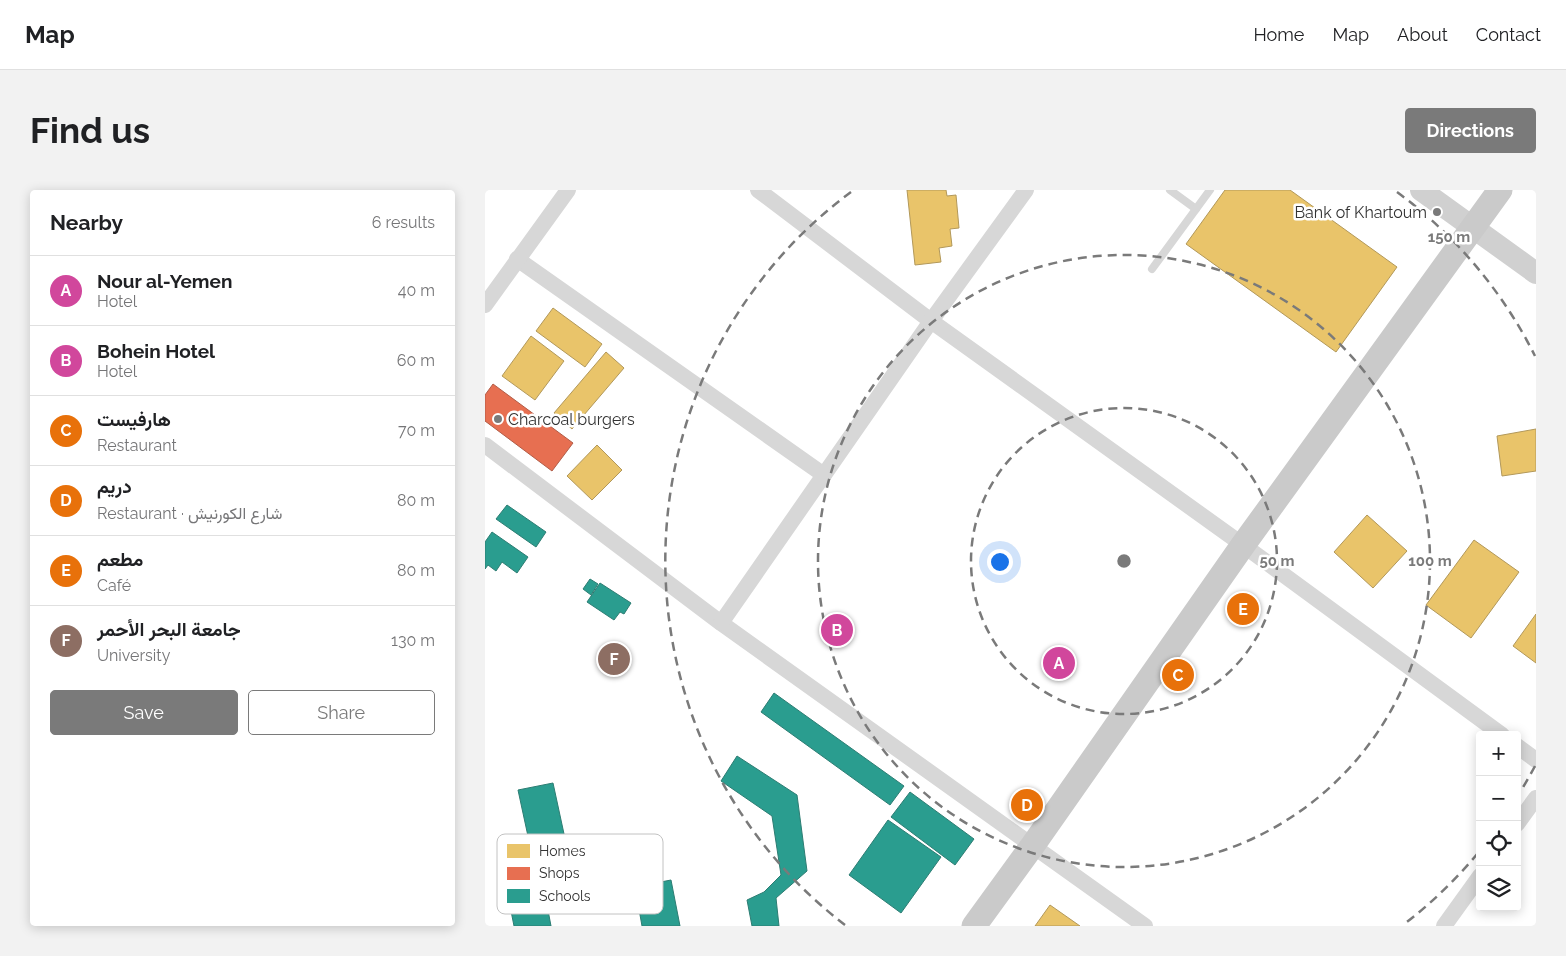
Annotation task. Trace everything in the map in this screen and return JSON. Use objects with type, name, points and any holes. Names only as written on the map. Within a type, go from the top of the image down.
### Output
[{"type":"main road","points":[[974,926],[1243,545],[1500,190]]},
{"type":"street","points":[[485,305],[569,190]]},
{"type":"street","points":[[758,190],[931,321],[1243,545],[1497,731]]},
{"type":"street","points":[[721,623],[931,321],[1026,190]]},
{"type":"street","points":[[1421,190],[1536,273]]},
{"type":"street","points":[[517,259],[824,475]]},
{"type":"street","points":[[485,445],[721,623],[1145,926]]},
{"type":"street","points":[[1521,749],[1536,760]]},
{"type":"street","points":[[1519,821],[1536,798]]},
{"type":"street","points":[[1444,926],[1476,882]]},
{"type":"lane","points":[[1170,190],[1196,209]]},
{"type":"lane","points":[[1152,269],[1210,190]]},
{"type":"building: Homes","points":[[907,190],[946,190],[947,196],[956,195],[959,228],[950,229],[952,246],[939,248],[941,262],[915,265]]},
{"type":"building: Homes","points":[[1225,190],[1290,190],[1397,267],[1336,352],[1186,244]]},
{"type":"building: Homes","points":[[553,308],[602,344],[585,367],[536,331]]},
{"type":"building: Homes","points":[[531,336],[564,361],[535,400],[502,376]]},
{"type":"building: Homes","points":[[606,352],[624,368],[572,429],[554,413]]},
{"type":"building: Homes","points":[[1536,429],[1536,471],[1502,476],[1497,436]]},
{"type":"building: Homes","points":[[597,445],[622,470],[592,500],[567,476]]},
{"type":"building: Homes","points":[[1367,515],[1407,551],[1373,588],[1334,552]]},
{"type":"building: Homes","points":[[1474,540],[1519,572],[1471,638],[1426,605]]},
{"type":"building: Homes","points":[[1536,614],[1536,663],[1513,646]]},
{"type":"building: Homes","points":[[1050,905],[1080,926],[1035,926]]},
{"type":"building: Shops","points":[[493,384],[573,443],[552,471],[485,421],[485,395]]},
{"type":"building: Schools","points":[[507,505],[546,532],[536,547],[496,519]]},
{"type":"building: Schools","points":[[492,532],[528,557],[517,573],[502,562],[496,571],[488,565],[485,569],[485,542]]},
{"type":"building: Schools","points":[[590,579],[598,584],[591,595],[583,589]]},
{"type":"building: Schools","points":[[600,583],[631,603],[624,614],[620,612],[614,620],[587,602]]},
{"type":"building: Schools","points":[[774,693],[904,786],[890,805],[761,712]]},
{"type":"building: Schools","points":[[737,756],[797,795],[807,871],[776,898],[779,926],[752,926],[747,900],[764,892],[781,875],[772,816],[721,781]]},
{"type":"building: Schools","points":[[553,783],[564,834],[528,834],[518,790]]},
{"type":"building: Schools","points":[[910,792],[974,839],[955,865],[891,817]]},
{"type":"building: Schools","points":[[888,820],[941,857],[901,913],[849,875]]},
{"type":"building: Schools","points":[[671,880],[680,926],[642,926],[640,914],[663,914],[663,882]]},
{"type":"building: Schools","points":[[512,914],[549,914],[551,926],[514,926]]},
{"type":"place","name":"Bank of Khartoum","points":[[1437,212]]},
{"type":"place","name":"Charcoal burgers","points":[[498,419]]},
{"type":"place","name":"مطعم","points":[[1243,609]]},
{"type":"place","name":"Bohein Hotel","points":[[837,630]]},
{"type":"place","name":"جامعة البحر الأحمر","points":[[614,659]]},
{"type":"place","name":"Nour al-Yemen","points":[[1059,663]]},
{"type":"place","name":"هارفيست","points":[[1178,675]]},
{"type":"place","name":"دريم","points":[[1027,805]]}]
